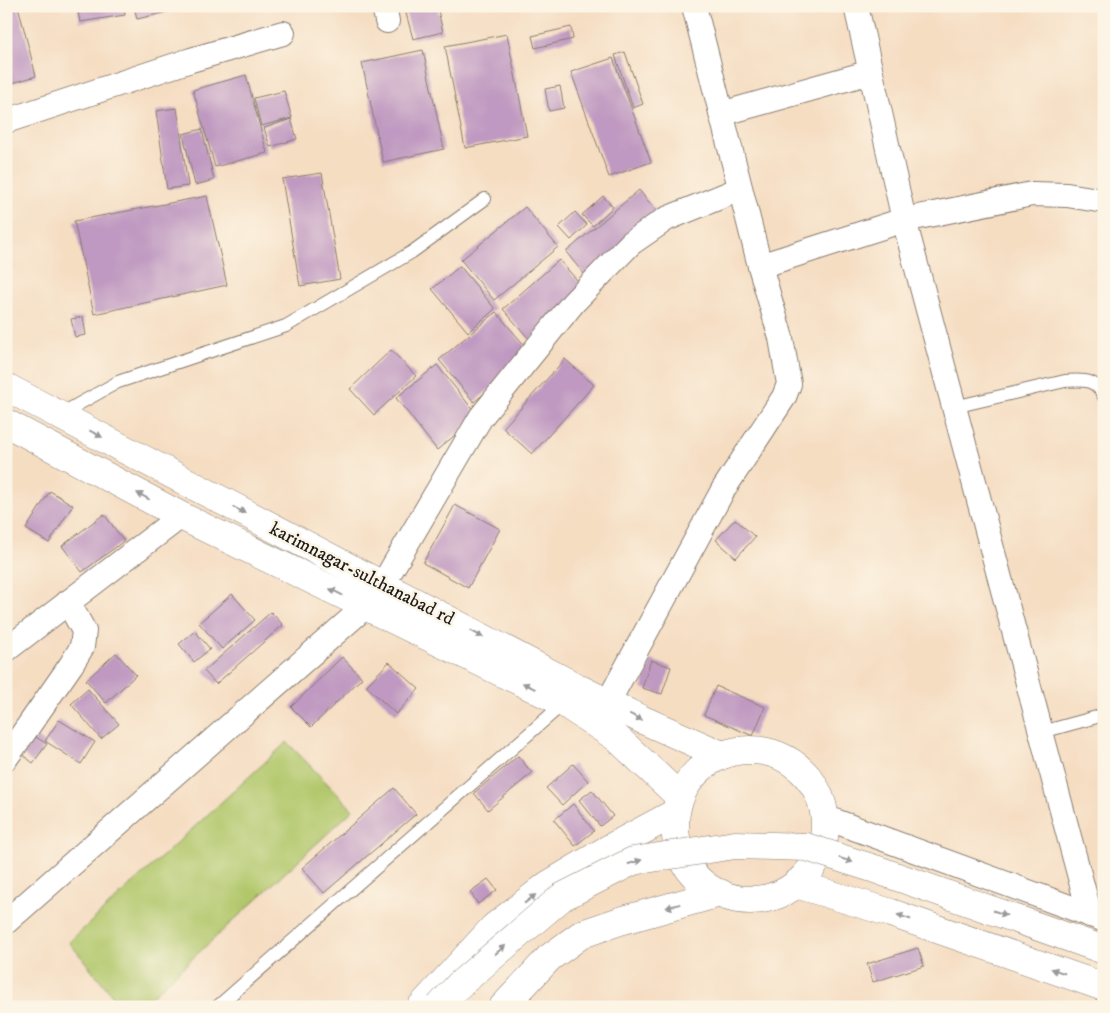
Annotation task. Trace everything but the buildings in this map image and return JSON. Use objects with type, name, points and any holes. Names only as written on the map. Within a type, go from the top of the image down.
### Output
[{"type":"highway","name":"karimnagar-sulthanabad rd","points":[[6,387],[643,720],[722,755]]},
{"type":"highway","points":[[6,423],[180,516],[564,703],[617,738],[677,805]]},
{"type":"highway","points":[[752,750],[767,752],[781,757],[806,775],[821,802],[824,832],[818,854],[807,874],[796,884],[767,898],[751,900],[735,898],[720,893],[699,880],[684,860],[676,837],[677,805],[687,783],[708,762],[736,751],[752,750]]},
{"type":"highway","points":[[421,1007],[494,927],[548,885],[677,805]]},
{"type":"highway","points":[[439,1007],[459,985],[562,897],[633,862],[735,845],[806,847],[884,872],[1104,950]]},
{"type":"highway","points":[[796,884],[890,913],[1104,987]]},
{"type":"highway","points":[[503,1007],[549,958],[582,934],[620,921],[720,893]]},
{"type":"street","points":[[608,702],[723,490],[784,397],[789,384],[781,338],[760,266],[694,6]]},
{"type":"street","points":[[856,6],[904,220],[1042,732],[1097,918]]},
{"type":"street","points":[[6,121],[191,60],[283,33]]},
{"type":"street","points":[[721,114],[871,72]]},
{"type":"street","points":[[383,584],[481,417],[573,303],[630,243],[666,219],[740,189]]},
{"type":"street","points":[[760,266],[904,220],[1032,194],[1067,195],[1104,201]]},
{"type":"street","points":[[6,650],[180,516]]},
{"type":"street","points":[[6,758],[82,647],[84,632],[68,602]]},
{"type":"street","points":[[6,922],[366,606]]},
{"type":"street","points":[[824,817],[1097,918]]},
{"type":"lane","points":[[59,415],[118,382],[286,326],[412,252],[486,199]]},
{"type":"lane","points":[[954,407],[1065,381],[1080,380],[1091,382],[1100,389],[1104,397]]},
{"type":"lane","points":[[217,1007],[564,703]]},
{"type":"lane","points":[[1042,732],[1104,715]]},
{"type":"green space","points":[[287,742],[353,810],[140,1007],[122,1007],[69,942]]}]
